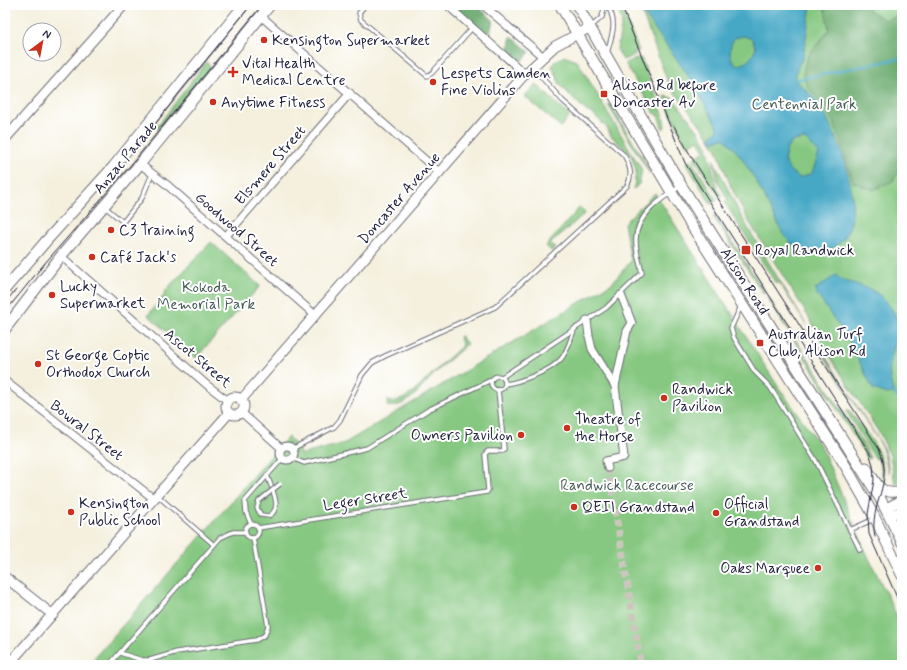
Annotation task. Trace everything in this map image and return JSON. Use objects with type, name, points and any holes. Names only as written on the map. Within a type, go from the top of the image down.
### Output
[{"type":"main road","points":[[5,139],[124,5]]},
{"type":"main road","name":"Anzac Parade","points":[[5,289],[114,166],[244,5]]},
{"type":"main road","name":"Anzac Parade","points":[[5,329],[61,256],[140,164],[270,5]]},
{"type":"main road","name":"Alison Road","points":[[560,5],[671,192],[841,458],[875,518],[902,575]]},
{"type":"main road","name":"Alison Road","points":[[577,5],[606,58],[681,185],[888,511],[902,542]]},
{"type":"main road","name":"Doncaster Avenue","points":[[241,400],[542,56],[555,46],[589,28]]},
{"type":"main road","points":[[236,398],[241,400],[244,405],[241,412],[236,415],[229,412],[226,406],[228,401],[236,398]]},
{"type":"main road","points":[[8,665],[229,412]]},
{"type":"main road","points":[[851,452],[867,468],[881,489],[890,493],[902,491]]},
{"type":"main road","points":[[875,518],[888,511],[902,500]]},
{"type":"main road","points":[[888,511],[902,511]]},
{"type":"main road","points":[[5,576],[53,615]]},
{"type":"street","points":[[447,5],[472,28],[529,70]]},
{"type":"street","points":[[488,7],[542,56]]},
{"type":"street","points":[[261,16],[440,173]]},
{"type":"street","name":"Elsmere Street","points":[[226,236],[350,94]]},
{"type":"street","name":"Goodwood Street","points":[[140,164],[166,184],[315,315]]},
{"type":"street","name":"Ascot Street","points":[[61,256],[207,385],[228,401]]},
{"type":"street","points":[[608,468],[606,462],[624,457],[615,386],[627,331],[632,323],[620,295]]},
{"type":"street","points":[[587,320],[592,349],[615,386]]},
{"type":"street","name":"Bowral Street","points":[[5,381],[156,497]]},
{"type":"street","points":[[241,412],[281,448]]},
{"type":"street","points":[[287,446],[292,449],[292,458],[288,460],[282,459],[279,452],[281,448],[287,446]]},
{"type":"lane","points":[[365,5],[359,13],[361,20],[427,76],[432,73],[472,28]]},
{"type":"lane","points":[[589,28],[601,19],[606,5]]},
{"type":"lane","points":[[606,5],[614,17],[614,26],[606,58]]},
{"type":"lane","points":[[292,449],[329,431],[336,425],[362,375],[372,364],[385,356],[495,307],[628,186],[631,174],[630,166],[624,155],[529,70]]},
{"type":"lane","points":[[103,206],[123,222],[142,198],[152,174]]},
{"type":"lane","points":[[292,458],[304,463],[367,448],[428,410],[491,380],[495,376],[502,377],[606,308],[642,273],[636,242],[638,226],[648,212],[681,185]]},
{"type":"lane","points":[[742,303],[731,328],[734,338],[755,372],[770,387],[816,461],[860,550]]},
{"type":"lane","points":[[491,380],[492,387],[498,390],[503,388],[505,384],[525,380],[558,363],[565,354],[576,327]]},
{"type":"lane","points":[[502,377],[505,384]]},
{"type":"lane","name":"Leger Street","points":[[258,528],[488,491],[486,452],[502,451],[504,448],[498,390]]},
{"type":"lane","points":[[253,538],[258,534],[258,528],[251,524],[246,512],[245,501],[282,459]]},
{"type":"lane","points":[[267,475],[273,491],[276,505],[275,510],[269,516],[261,515],[256,508],[259,501],[280,484]]},
{"type":"lane","points":[[156,497],[214,545]]},
{"type":"lane","points":[[850,530],[875,518]]},
{"type":"lane","points":[[246,532],[247,526],[251,524]]},
{"type":"lane","points":[[109,665],[214,545],[226,534],[239,531],[246,532],[248,536],[253,538]]},
{"type":"lane","points":[[120,653],[142,660],[150,660],[177,652],[256,640],[265,635],[268,626],[253,538]]},
{"type":"green space","points":[[452,5],[476,5],[493,20],[489,38]]},
{"type":"green space","points":[[617,5],[620,5],[639,51],[635,50],[635,55],[623,60],[617,50],[622,22]]},
{"type":"green space","name":"Centennial Park","points":[[639,5],[902,5],[902,483],[895,483],[890,455],[880,434],[825,349],[811,321],[748,220],[731,187],[717,150],[705,131],[669,85]]},
{"type":"green space","points":[[824,5],[862,5],[885,20],[902,15],[902,166],[893,181],[873,190],[853,182],[830,115],[807,85],[805,80],[805,63],[814,48],[829,30]]},
{"type":"green space","points":[[511,36],[530,52],[519,64],[507,54]]},
{"type":"green space","points":[[565,56],[578,62],[642,170],[639,184],[634,189],[636,170],[631,155],[611,136],[607,128],[593,114],[586,111],[560,85],[552,66],[555,61]]},
{"type":"green space","points":[[641,58],[663,114],[665,127],[663,129],[657,113],[655,114],[653,111],[625,63]]},
{"type":"green space","points":[[206,62],[211,66],[158,129],[156,128]]},
{"type":"green space","points":[[536,84],[570,116],[561,127],[524,96]]},
{"type":"green space","points":[[665,96],[673,98],[699,132],[707,146],[717,188],[722,197],[720,198],[694,158],[705,151],[698,140],[687,146],[667,106]]},
{"type":"green space","points":[[610,104],[649,169],[650,174],[608,105]]},
{"type":"green space","points":[[713,159],[742,218],[807,326],[779,282],[776,284],[725,203],[728,200],[718,182]]},
{"type":"green space","points":[[691,160],[717,200],[711,204],[686,163]]},
{"type":"green space","name":"Randwick Racecourse","points":[[655,193],[779,388],[821,446],[865,550],[902,626],[902,665],[88,665],[288,437],[299,448],[300,455],[345,443],[612,283],[631,261],[624,223]]},
{"type":"green space","points":[[580,207],[585,213],[551,243],[555,248],[551,251],[546,246]]},
{"type":"green space","points":[[715,215],[765,292],[763,293],[713,216]]},
{"type":"green space","name":"Kokoda Memorial Park","points":[[211,242],[260,286],[196,358],[148,315],[163,297],[166,290]]},
{"type":"green space","points":[[767,297],[865,447],[870,458],[868,459]]},
{"type":"green space","points":[[461,336],[467,344],[437,371],[409,400],[395,406],[387,406],[388,400],[391,402],[405,398],[421,385],[461,347],[462,343],[459,337]]},
{"type":"green space","points":[[817,343],[881,444],[816,344]]},
{"type":"green space","points":[[848,409],[872,440],[877,449],[880,457],[883,477],[879,458],[876,459],[868,448],[846,411]]},
{"type":"green space","points":[[881,444],[886,455],[889,473]]},
{"type":"water","points":[[638,5],[811,5],[803,57],[797,69],[795,80],[818,102],[837,139],[844,161],[850,182],[853,204],[851,223],[843,239],[829,250],[819,252],[802,249],[787,239],[758,184],[742,158],[725,139],[722,138],[713,142],[710,137],[718,130],[718,128],[692,81]],"holes":[[[744,36],[752,39],[756,48],[749,60],[736,65],[733,62],[730,52],[731,45],[734,38]],[[805,139],[819,153],[812,173],[800,178],[790,171],[784,160],[787,148],[793,141]]]},
{"type":"water","points":[[836,275],[840,279],[862,286],[880,295],[895,315],[898,333],[890,363],[891,384],[894,393],[887,394],[873,389],[848,339],[816,293],[816,289]]},
{"type":"waterway","points":[[795,80],[902,58]]},
{"type":"waterway","points":[[894,393],[902,402]]},
{"type":"tunnel","points":[[608,468],[641,665]]},
{"type":"tram line","points":[[134,152],[179,93],[251,5]]},
{"type":"tram line","points":[[5,312],[45,263],[129,167],[262,5]]},
{"type":"tram line","points":[[621,5],[685,163],[869,452],[873,465],[874,480],[868,514],[869,534],[902,609]]},
{"type":"tram line","points":[[674,126],[692,158],[879,449],[883,461],[884,473],[883,484],[875,514],[875,537]]},
{"type":"tram line","points":[[5,302],[16,290]]},
{"type":"place","name":"Kensington Supermarket","points":[[264,40]]},
{"type":"place","name":"Vital Health Medical Centre","points":[[233,72]]},
{"type":"place","name":"Lespets Camden Fine Violins","points":[[433,82]]},
{"type":"place","name":"Alison Rd before Doncaster Av","points":[[604,94]]},
{"type":"place","name":"Anytime Fitness","points":[[213,102]]},
{"type":"place","name":"C3 Training","points":[[111,230]]},
{"type":"place","name":"Royal Randwick","points":[[746,250]]},
{"type":"place","name":"Café Jack's","points":[[92,257]]},
{"type":"place","name":"Lucky Supermarket","points":[[52,295]]},
{"type":"place","name":"Australian Turf Club, Alison Rd","points":[[760,343]]},
{"type":"place","name":"St George Coptic Orthodox Church","points":[[38,364]]},
{"type":"place","name":"Randwick Pavilion","points":[[664,398]]},
{"type":"place","name":"Theatre of the Horse","points":[[567,428]]},
{"type":"place","name":"Owners Pavilion","points":[[521,435]]},
{"type":"place","name":"QEII Grandstand","points":[[574,507]]},
{"type":"place","name":"Kensington Public School","points":[[71,512]]},
{"type":"place","name":"Official Grandstand","points":[[716,513]]},
{"type":"place","name":"Oaks Marquee","points":[[818,568]]}]
